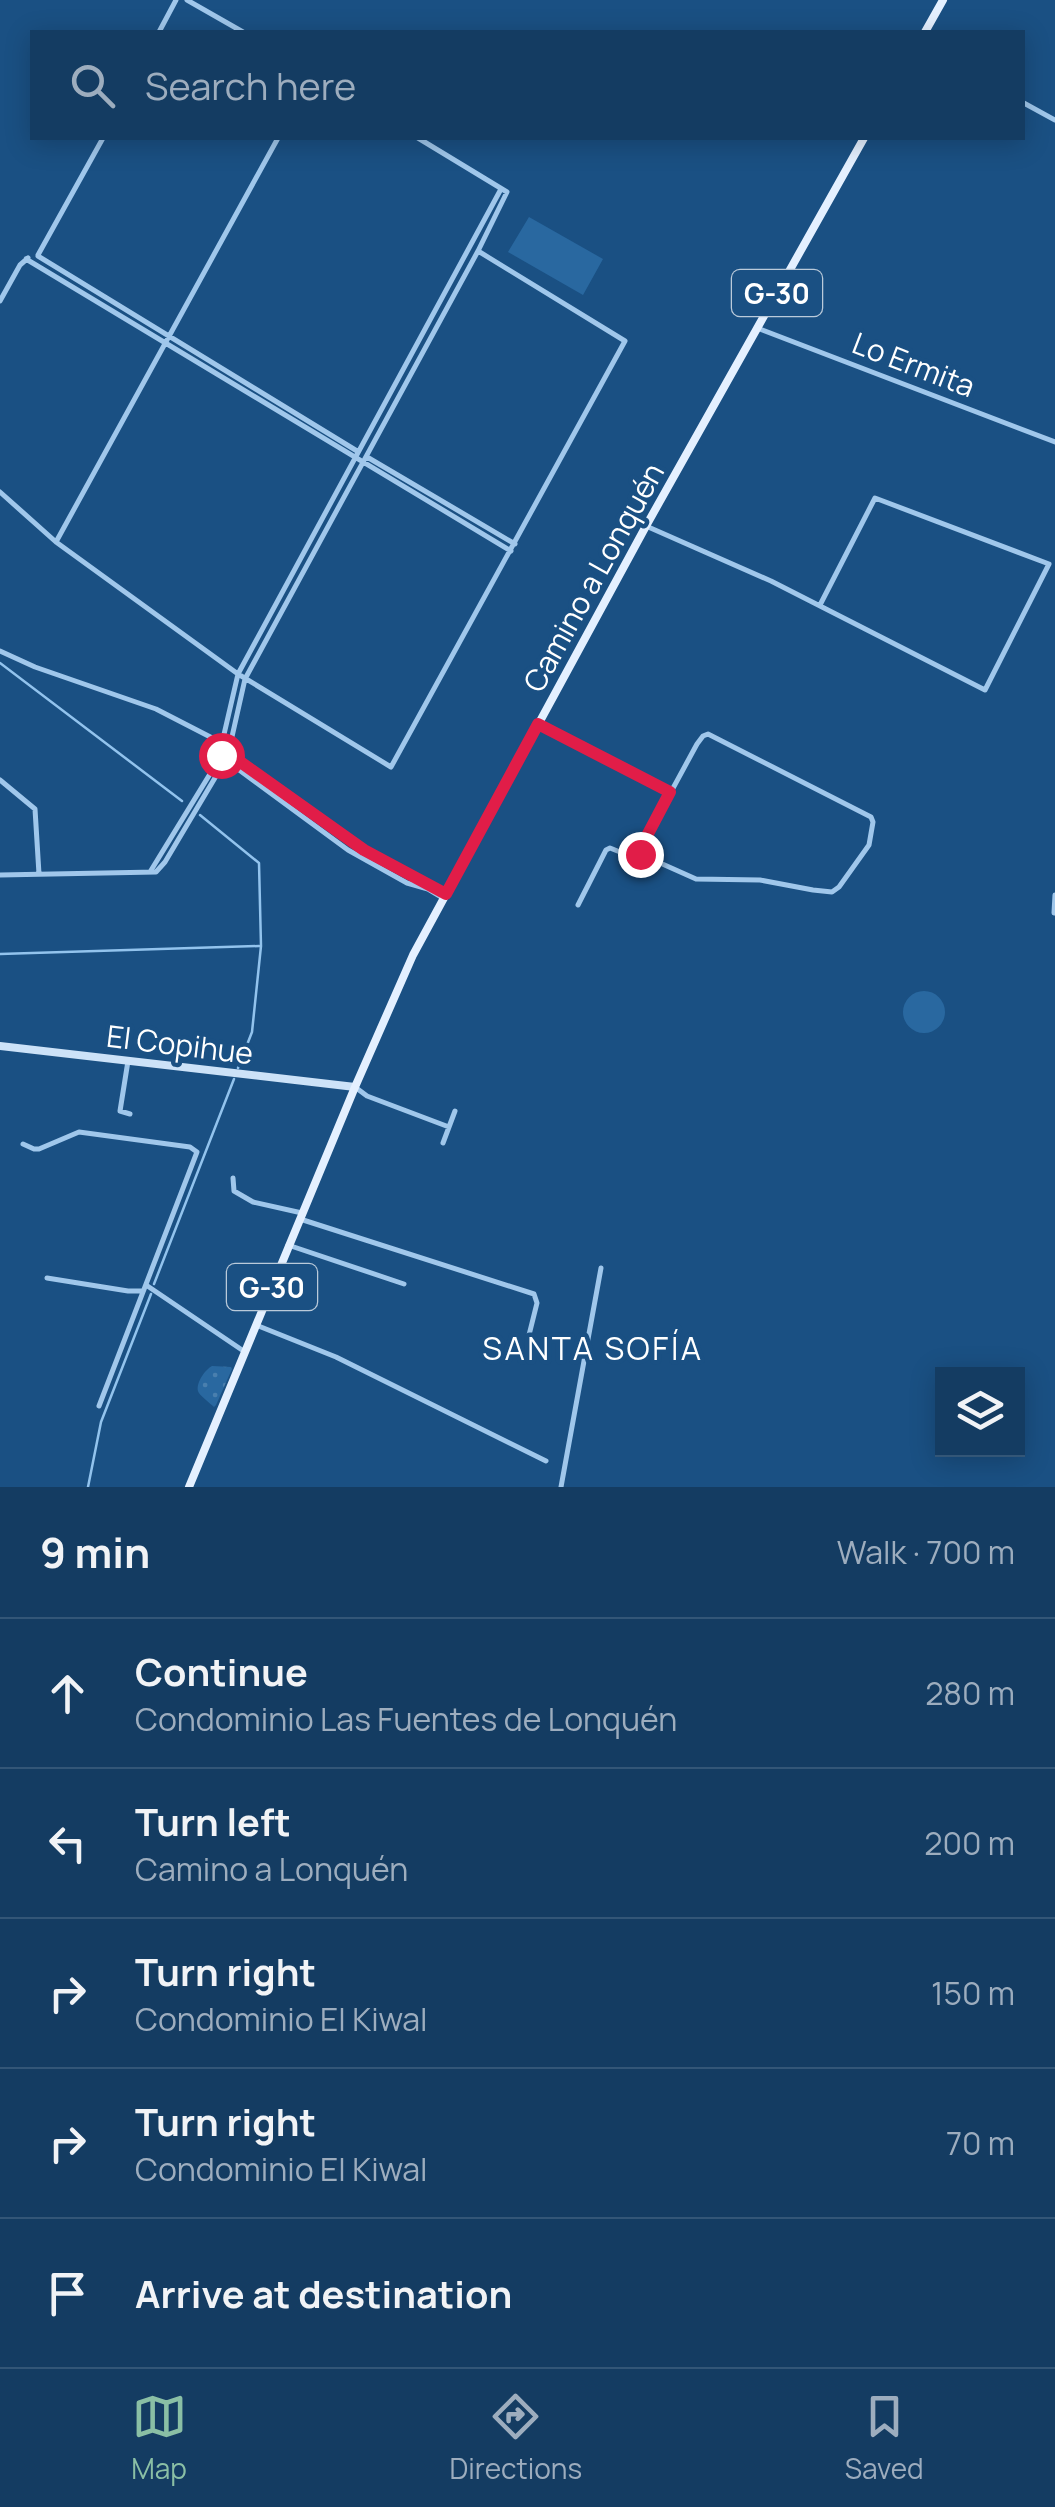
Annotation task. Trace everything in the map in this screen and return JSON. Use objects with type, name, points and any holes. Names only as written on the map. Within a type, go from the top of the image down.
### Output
[{"type":"main road","points":[[926,30],[943,0]]},
{"type":"main road","name":"Camino a Lonquén","points":[[189,1487],[408,966],[646,526],[863,140]]},
{"type":"main road","name":"El Copihue","points":[[0,1046],[355,1087]]},
{"type":"street","points":[[159,30],[176,0]]},
{"type":"street","points":[[187,0],[239,30]]},
{"type":"street","points":[[1025,104],[1055,120]]},
{"type":"street","points":[[38,256],[101,140]]},
{"type":"street","points":[[56,542],[277,140]]},
{"type":"street","points":[[421,140],[504,190]]},
{"type":"street","points":[[0,875],[160,869],[226,753],[245,679],[478,251],[504,190]]},
{"type":"street","points":[[226,753],[238,674],[504,190]]},
{"type":"street","points":[[0,492],[56,542],[245,679],[391,767],[625,341],[478,251]]},
{"type":"street","points":[[0,301],[20,264],[38,256],[356,455],[362,464],[511,551]]},
{"type":"street","points":[[26,259],[168,340]]},
{"type":"street","name":"Lo Ermita","points":[[756,328],[1055,442]]},
{"type":"street","points":[[356,455],[366,456],[515,544]]},
{"type":"street","points":[[646,526],[820,605],[985,690],[1049,564],[875,498],[820,605]]},
{"type":"street","points":[[0,650],[35,667],[156,709],[364,850],[445,897]]},
{"type":"street","points":[[538,724],[670,792]]},
{"type":"street","points":[[578,905],[606,850],[630,856],[640,853],[670,792],[700,740],[708,734],[868,815],[873,822],[871,840],[863,854],[839,888],[827,892],[760,880],[696,879],[640,853]]},
{"type":"street","points":[[0,780],[36,812],[39,874]]},
{"type":"street","points":[[1054,913],[1055,895]]},
{"type":"street","points":[[128,1060],[120,1111],[130,1114]]},
{"type":"street","points":[[355,1087],[367,1096],[449,1127]]},
{"type":"street","points":[[443,1143],[455,1111]]},
{"type":"street","points":[[23,1144],[39,1148],[80,1132],[194,1148],[197,1156],[99,1406]]},
{"type":"street","points":[[232,1178],[234,1191],[253,1202],[534,1294],[538,1303],[529,1335]]},
{"type":"street","points":[[288,1246],[404,1284]]},
{"type":"street","points":[[560,1487],[601,1268]]},
{"type":"street","points":[[47,1278],[128,1291],[145,1288],[245,1352]]},
{"type":"street","points":[[256,1325],[336,1357],[546,1461]]},
{"type":"shaded area","points":[[529,217],[603,259],[583,295],[508,252]]},
{"type":"shaded area","points":[[924,991],[939,997],[945,1012],[939,1027],[924,1033],[909,1027],[903,1012],[909,997]]},
{"type":"shaded area","points":[[212,1366],[232,1369],[214,1407],[198,1391],[202,1376]]},
{"type":"waterway","points":[[0,663],[182,801]]},
{"type":"waterway","points":[[200,815],[259,863],[261,946],[252,1032],[238,1068]]},
{"type":"waterway","points":[[0,954],[259,946]]},
{"type":"waterway","points":[[154,1284],[234,1079]]},
{"type":"waterway","points":[[88,1487],[101,1422],[151,1294]]},
{"type":"district","name":"SANTA SOFÍA","points":[[593,1348]]},
{"type":"route","points":[[221,755],[229,750],[232,756],[364,850],[446,894],[538,724],[670,792],[640,854]]}]
